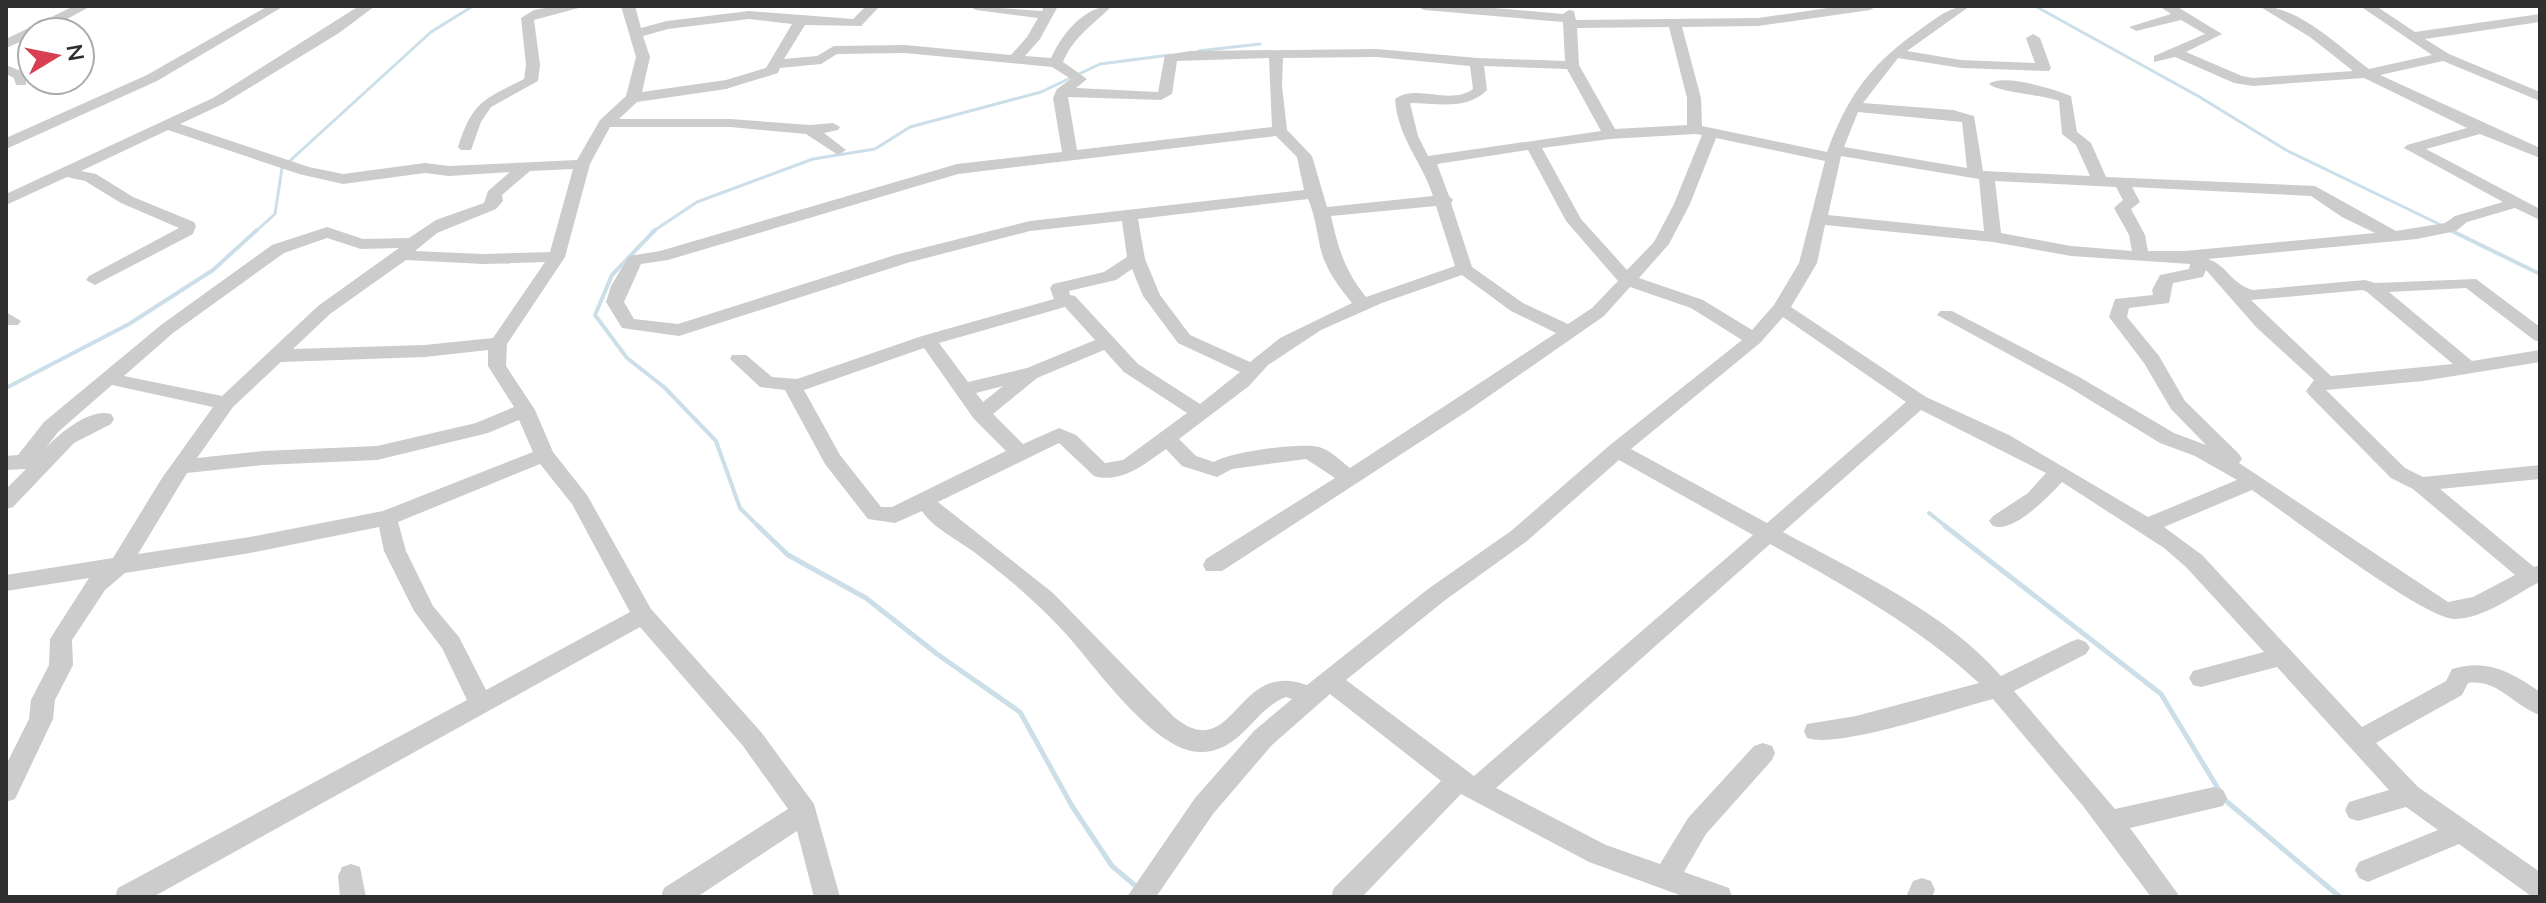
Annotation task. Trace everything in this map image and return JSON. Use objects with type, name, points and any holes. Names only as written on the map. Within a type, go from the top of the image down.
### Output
[{"type":"street","points":[[64,16],[84,6]]},
{"type":"street","points":[[6,144],[152,78],[277,6]]},
{"type":"street","points":[[6,200],[226,97],[368,6]]},
{"type":"street","points":[[466,147],[474,122],[486,104],[520,88],[534,75],[526,37],[528,18],[579,6]]},
{"type":"street","points":[[628,6],[643,57],[633,98]]},
{"type":"street","points":[[634,34],[667,25],[749,15],[856,23],[873,6]]},
{"type":"street","points":[[976,6],[1048,10],[1033,39],[1013,61]]},
{"type":"street","points":[[1056,63],[1067,42],[1105,6]]},
{"type":"street","points":[[1424,6],[1674,22],[1791,20],[1870,6]]},
{"type":"street","points":[[1778,6],[1791,20]]},
{"type":"street","points":[[1140,897],[1204,806],[1263,738],[1436,595],[1519,536],[1617,450],[1754,339],[1781,308],[1808,263],[1834,154],[1853,107],[1872,78],[1895,53],[1963,6]]},
{"type":"street","points":[[2159,59],[2215,34],[2166,6]]},
{"type":"street","points":[[2266,6],[2315,34],[2366,74],[2481,129],[2540,153]]},
{"type":"street","points":[[2367,6],[2444,57],[2540,97]]},
{"type":"street","points":[[1569,16],[1572,65],[1610,134]]},
{"type":"street","points":[[2136,27],[2180,16]]},
{"type":"street","points":[[2415,36],[2540,18]]},
{"type":"street","points":[[273,356],[425,351],[498,343],[509,332],[517,314],[557,257],[582,164],[605,123],[633,98],[754,78],[773,70],[801,21]]},
{"type":"street","points":[[1214,565],[1351,479],[1598,312],[1661,244],[1682,204],[1702,131],[1674,22]]},
{"type":"street","points":[[1895,53],[1961,64],[2044,68],[2033,38]]},
{"type":"street","points":[[774,64],[821,60],[834,50],[883,50],[1056,63],[1080,79],[1062,92]]},
{"type":"street","points":[[2175,52],[2246,81],[2366,74],[2444,57]]},
{"type":"street","points":[[1062,92],[1161,96],[1165,94],[1171,57],[1377,53],[1477,62],[1572,65]]},
{"type":"street","points":[[1276,54],[1275,86],[1280,131],[1304,156],[1313,194],[1322,212],[1331,256],[1343,280],[1362,303]]},
{"type":"street","points":[[1477,62],[1480,90],[1475,95],[1462,99],[1402,99],[1409,130],[1423,161],[1431,166],[1445,200],[1464,269],[1517,307],[1569,332]]},
{"type":"street","points":[[1996,84],[2042,90],[2066,99],[2064,106],[2070,134],[2083,143],[2100,181]]},
{"type":"street","points":[[1062,92],[1070,154]]},
{"type":"street","points":[[1853,107],[1953,114],[1969,119],[1993,237]]},
{"type":"street","points":[[605,123],[730,123],[810,130],[833,127]]},
{"type":"street","points":[[168,125],[305,171],[343,179],[425,168],[449,171],[582,164]]},
{"type":"street","points":[[2481,129],[2412,148],[2540,215]]},
{"type":"street","points":[[810,130],[838,150]]},
{"type":"street","points":[[1280,131],[957,169],[662,256],[635,260],[615,302],[618,312],[628,324],[679,330],[970,239],[1030,226],[1313,194]]},
{"type":"street","points":[[1423,161],[1610,134],[1702,131],[1982,176],[2315,191],[2348,214],[2364,219],[2392,236]]},
{"type":"street","points":[[1532,144],[1574,221],[1603,250],[1626,280],[1697,304],[1754,339]]},
{"type":"street","points":[[2037,178],[2092,163]]},
{"type":"street","points":[[6,791],[41,719],[43,700],[61,665],[61,639],[97,584],[122,563],[180,467],[226,403],[324,310],[438,223],[490,206],[495,201],[494,194],[526,167]]},
{"type":"street","points":[[64,172],[90,177],[127,200],[188,226],[185,234],[95,280]]},
{"type":"street","points":[[2121,182],[2132,202],[2122,208],[2137,235],[2141,256]]},
{"type":"street","points":[[1322,212],[1445,200]]},
{"type":"street","points":[[1818,219],[1993,237],[2071,251],[2192,259],[2431,230],[2516,203]]},
{"type":"street","points":[[1129,216],[1136,259],[1152,296],[1184,339],[1251,370]]},
{"type":"street","points":[[6,502],[26,462],[51,427],[167,329],[278,249],[327,232],[361,244],[483,259],[557,257]]},
{"type":"street","points":[[1063,301],[1059,288],[1110,276],[1136,259]]},
{"type":"street","points":[[2192,259],[2212,266],[2263,324],[2327,382]]},
{"type":"street","points":[[2192,259],[2197,273],[2166,279],[2161,290],[2163,299],[2121,303],[2118,317],[2152,360],[2178,405],[2254,481]]},
{"type":"street","points":[[1464,269],[1362,303],[1304,332],[1129,466],[1101,471],[1069,440],[1059,435],[924,498],[932,510],[1028,582],[1063,616],[1127,690],[1189,741],[1206,742],[1228,732],[1274,691],[1287,687],[1320,688],[1467,785],[1598,854],[1719,897]]},
{"type":"street","points":[[2234,290],[2253,295],[2360,285],[2373,288],[2470,283],[2540,336]]},
{"type":"street","points":[[2373,288],[2469,368]]},
{"type":"street","points":[[739,359],[767,383],[798,385],[928,340],[1069,300],[1131,368],[1200,413]]},
{"type":"street","points":[[1781,308],[1919,401],[2002,440],[2172,542],[2194,561],[2409,795],[2540,887]]},
{"type":"street","points":[[1946,315],[2074,382],[2167,438],[2202,451],[2254,481],[2423,598],[2446,610],[2460,610],[2473,605],[2535,574],[2420,484],[2398,473],[2316,391],[2319,385],[2327,382],[2469,368],[2540,356]]},
{"type":"street","points":[[928,340],[981,414],[1020,453]]},
{"type":"street","points":[[966,389],[1030,374],[1108,341]]},
{"type":"street","points":[[498,343],[497,366],[525,410],[544,455],[580,500],[643,615],[752,739],[805,812],[827,897]]},
{"type":"street","points":[[981,414],[1030,374]]},
{"type":"street","points":[[111,379],[226,403]]},
{"type":"street","points":[[798,385],[794,390],[832,459],[875,514],[895,515],[1020,453]]},
{"type":"street","points":[[1344,897],[1467,785],[1768,534],[1919,401]]},
{"type":"street","points":[[180,467],[263,458],[377,453],[481,428],[525,410]]},
{"type":"street","points":[[26,462],[104,419]]},
{"type":"street","points":[[1167,438],[1189,461],[1217,470],[1227,463],[1306,452],[1316,453],[1351,479]]},
{"type":"street","points":[[1617,450],[1882,596],[1938,633],[1998,688],[2110,821],[2167,897]]},
{"type":"street","points":[[6,583],[250,545],[387,518],[544,455]]},
{"type":"street","points":[[2000,521],[2035,498],[2059,472]]},
{"type":"street","points":[[2420,484],[2540,472]]},
{"type":"street","points":[[2146,526],[2254,481]]},
{"type":"street","points":[[387,518],[395,551],[425,611],[451,643],[481,704]]},
{"type":"street","points":[[128,897],[643,615]]},
{"type":"street","points":[[1816,731],[1856,726],[1998,688],[2078,648]]},
{"type":"street","points":[[2201,678],[2281,657]]},
{"type":"street","points":[[2358,741],[2454,688],[2460,676],[2474,670],[2503,680],[2540,705]]},
{"type":"street","points":[[1666,878],[1697,826],[1763,753]]},
{"type":"street","points":[[2358,810],[2409,795]]},
{"type":"street","points":[[2110,821],[2214,798]]},
{"type":"street","points":[[674,897],[805,812]]},
{"type":"street","points":[[2368,870],[2439,843],[2461,829]]},
{"type":"waterway","points":[[255,232],[275,214],[282,168],[431,32],[473,6]]},
{"type":"waterway","points":[[2035,6],[2198,96],[2286,150],[2441,225]]},
{"type":"waterway","points":[[1198,51],[1260,44]]},
{"type":"waterway","points":[[655,230],[697,202],[813,159],[875,149],[910,127],[1041,92],[1100,64],[1170,55]]},
{"type":"waterway","points":[[6,388],[129,324],[213,270],[257,230]]},
{"type":"waterway","points":[[655,230],[612,275],[595,315],[627,358],[664,387],[716,441],[740,508],[758,526]]},
{"type":"waterway","points":[[2455,232],[2452,231],[2540,274]]},
{"type":"waterway","points":[[1929,513],[1948,528]]},
{"type":"waterway","points":[[758,526],[788,555],[866,598],[937,654],[1020,712],[1072,806],[1112,866],[1138,888]]},
{"type":"waterway","points":[[1945,526],[2161,694],[2225,800],[2340,897]]}]
